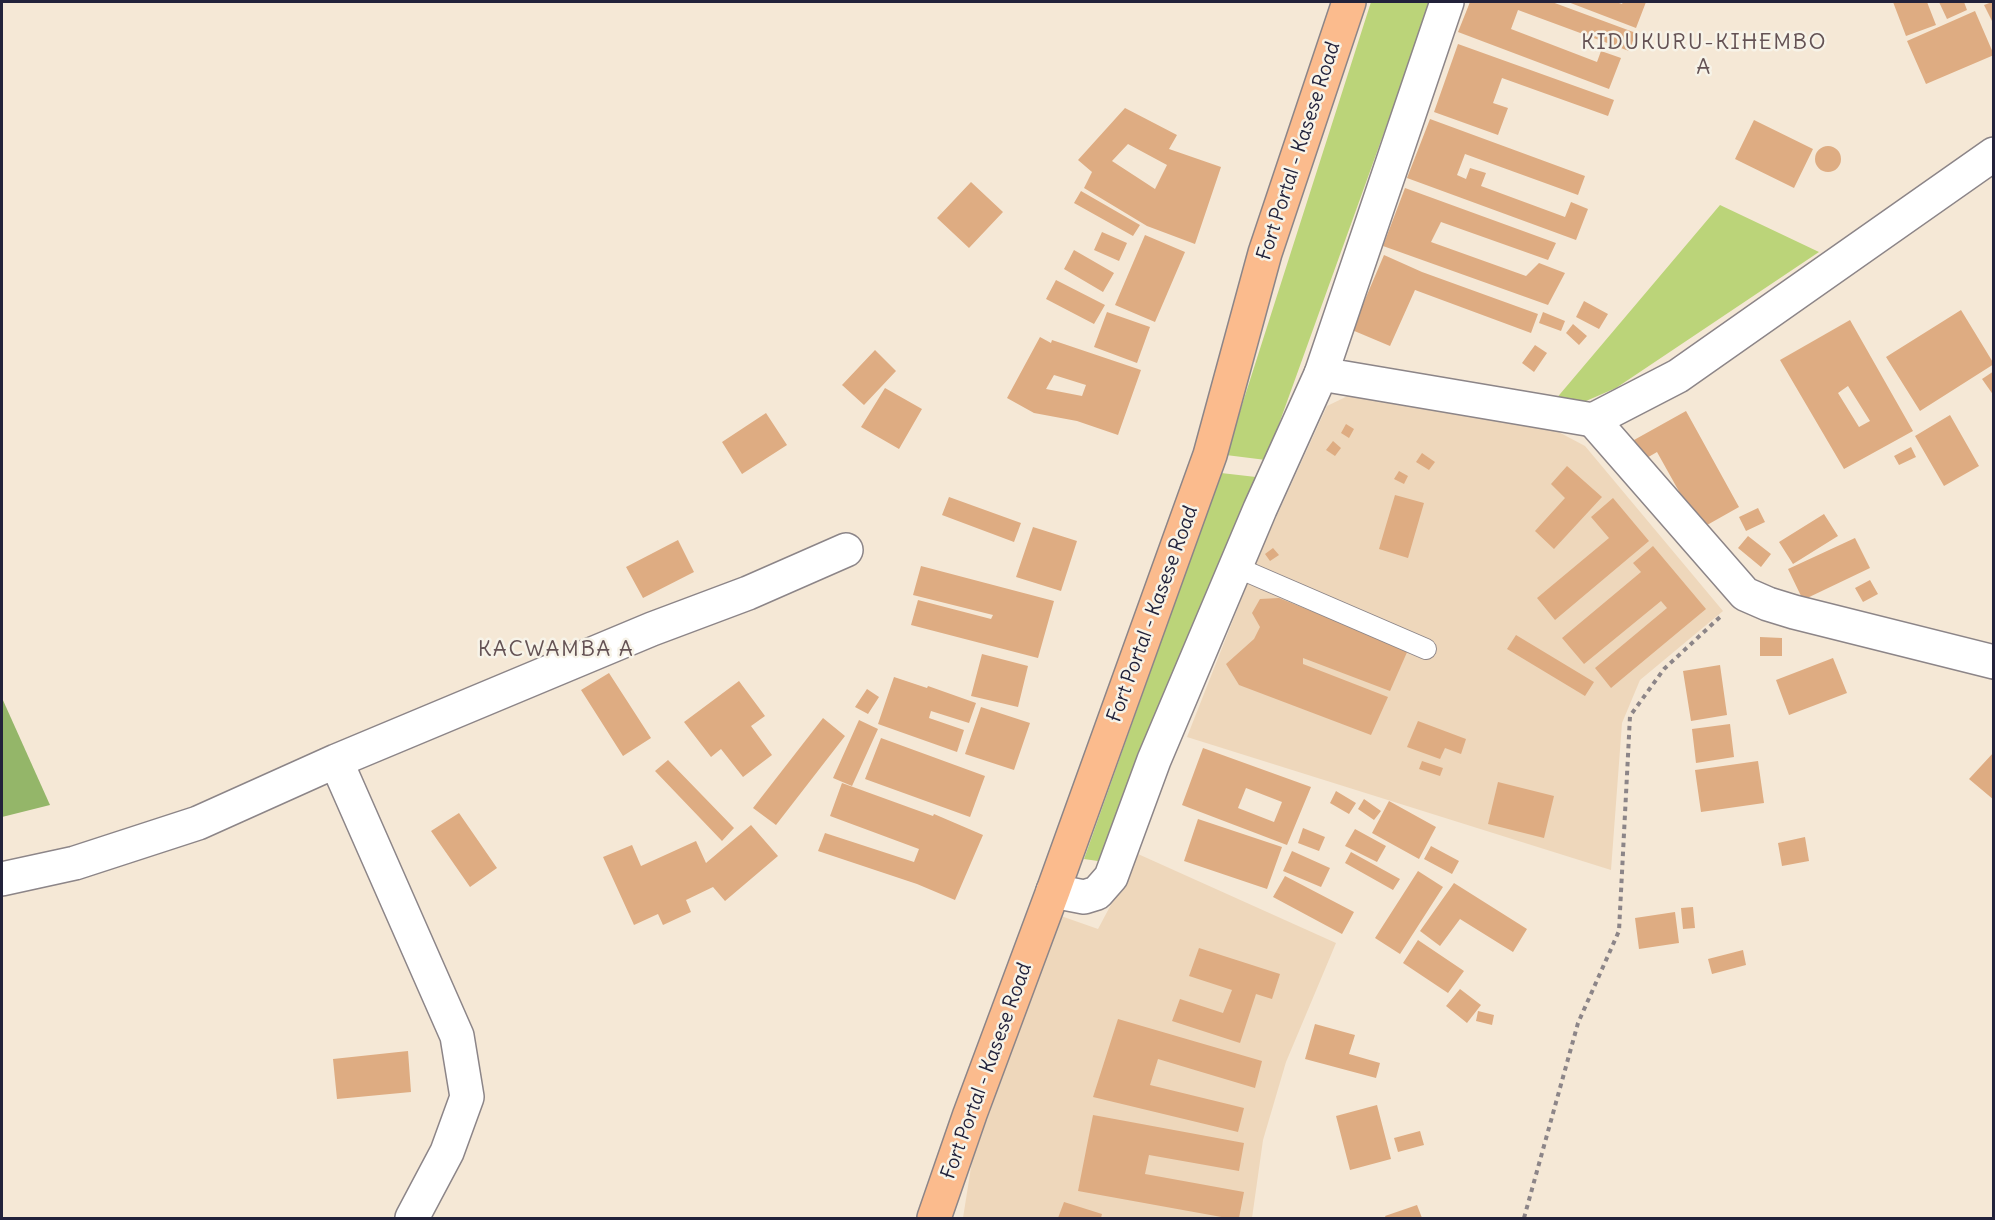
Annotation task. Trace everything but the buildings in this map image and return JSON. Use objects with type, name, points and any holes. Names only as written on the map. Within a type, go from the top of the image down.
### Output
[{"type":"highway","name":"Fort Portal - Kasese Road","points":[[934,1218],[1210,455],[1265,254],[1349,2]]},
{"type":"street","points":[[1053,891],[1084,897],[1097,893],[1111,877],[1154,760],[1321,374],[1447,2]]},
{"type":"street","points":[[1321,374],[1593,420],[1678,376],[1994,154]]},
{"type":"street","points":[[1593,420],[1745,594],[1794,612],[1994,662]]},
{"type":"street","points":[[2,879],[75,863],[198,823],[336,761],[652,629],[748,593],[846,550]]},
{"type":"street","points":[[336,761],[457,1036],[467,1097],[447,1152],[412,1218]]},
{"type":"lane","points":[[1236,567],[1426,649]]},
{"type":"path","points":[[1524,1218],[1578,1023],[1619,931],[1630,716],[1664,669],[1745,594]]},
{"type":"shaded area","points":[[1356,392],[1553,429],[1585,446],[1723,611],[1640,680],[1622,723],[1611,870],[1187,737],[1257,559],[1327,406]]},
{"type":"shaded area","points":[[1138,854],[1336,943],[1286,1062],[1263,1140],[1252,1218],[963,1218],[972,1161],[1061,916],[1098,929]]},
{"type":"green space","points":[[1371,2],[1431,2],[1266,460],[1226,455]]},
{"type":"green space","points":[[1720,205],[1819,252],[1616,388],[1586,401],[1555,400]]},
{"type":"green space","points":[[1221,473],[1256,477],[1098,861],[1084,859]]},
{"type":"green space","points":[[2,698],[50,805],[2,817]]},
{"type":"district","name":"KIDUKURU-KIHEMBO A","points":[[1704,56]]},
{"type":"district","name":"KACWAMBA A","points":[[556,650]]}]
